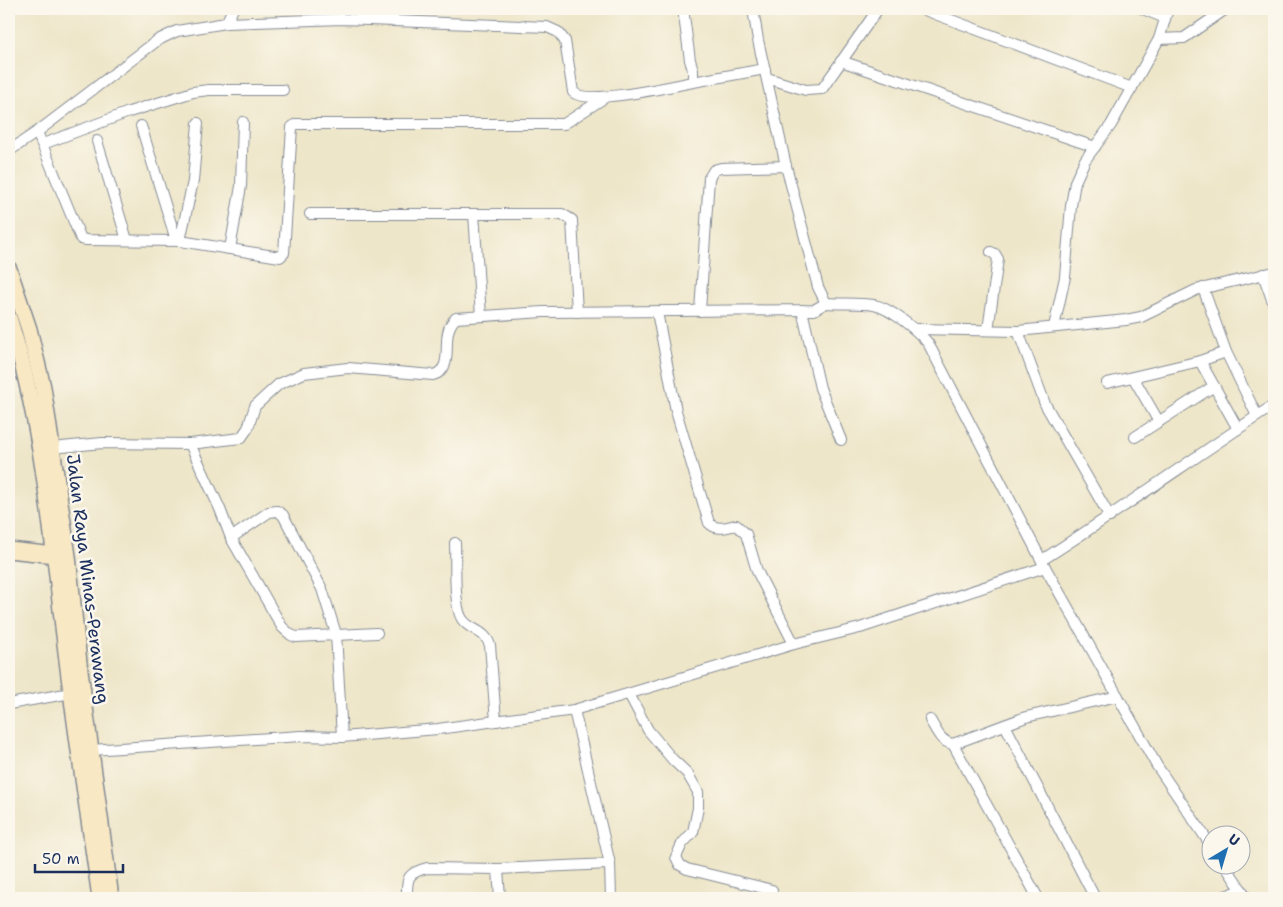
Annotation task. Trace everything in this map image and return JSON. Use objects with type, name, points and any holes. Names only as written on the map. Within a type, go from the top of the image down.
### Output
[{"type":"main road","name":"Jalan Raya Minas-Perawang","points":[[9,269],[28,329],[43,387],[52,448],[72,693],[100,898]]},
{"type":"main road","name":"Jalan Raya Minas-Perawang","points":[[9,318],[14,351],[40,444],[62,556],[79,663],[111,898]]},
{"type":"main road","points":[[9,550],[62,556]]},
{"type":"street","points":[[226,23],[233,9]]},
{"type":"street","points":[[376,20],[380,9]]},
{"type":"street","points":[[682,9],[693,70],[693,82]]},
{"type":"street","points":[[753,9],[786,166],[818,287],[826,303]]},
{"type":"street","points":[[9,151],[158,40],[177,31],[226,23],[343,19],[547,27],[558,32],[565,41],[575,94],[604,98],[693,82],[766,74],[806,90],[822,89],[878,9]]},
{"type":"street","points":[[922,9],[1132,88]]},
{"type":"street","points":[[1054,327],[1065,277],[1075,182],[1085,160],[1112,125],[1159,39],[1167,13],[1143,9]]},
{"type":"street","points":[[1159,39],[1184,38],[1226,9]]},
{"type":"street","points":[[841,61],[1095,147]]},
{"type":"street","points":[[43,144],[129,112],[193,92],[209,90],[283,90]]},
{"type":"street","points":[[37,132],[80,238],[86,240],[178,240],[280,257],[283,255],[292,127],[296,124],[564,124],[604,98]]},
{"type":"street","points":[[230,249],[241,186],[243,122]]},
{"type":"street","points":[[178,240],[193,180],[198,123]]},
{"type":"street","points":[[141,126],[178,240]]},
{"type":"street","points":[[97,141],[127,240]]},
{"type":"street","points":[[700,311],[709,178],[714,170],[721,168],[786,166]]},
{"type":"street","points":[[310,214],[562,214],[572,220],[577,312]]},
{"type":"street","points":[[474,214],[481,316]]},
{"type":"street","points":[[988,330],[998,259],[996,254],[991,252]]},
{"type":"street","points":[[916,329],[1018,330],[1109,322],[1142,317],[1203,288],[1274,272]]},
{"type":"street","points":[[1263,274],[1274,305]]},
{"type":"street","points":[[1203,288],[1226,352],[1258,416]]},
{"type":"street","points":[[52,448],[102,443],[190,444],[241,438],[248,428],[255,406],[278,384],[304,373],[348,368],[433,375],[440,373],[445,368],[449,326],[456,318],[542,312],[814,310],[826,303],[881,307],[916,329],[928,343],[1043,563],[1157,766],[1200,829]]},
{"type":"street","points":[[802,310],[820,388],[841,440]]},
{"type":"street","points":[[657,312],[676,411],[709,523],[719,528],[736,525],[746,534],[758,572],[794,644]]},
{"type":"street","points":[[1018,330],[1045,404],[1110,517]]},
{"type":"street","points":[[1107,383],[1200,361],[1226,352]]},
{"type":"street","points":[[1200,361],[1238,429]]},
{"type":"street","points":[[1133,377],[1159,422]]},
{"type":"street","points":[[1135,437],[1214,386]]},
{"type":"street","points":[[91,750],[301,736],[342,737],[438,730],[574,710],[794,644],[860,628],[1043,563],[1274,405]]},
{"type":"street","points":[[190,444],[220,509],[231,538],[285,631],[296,637],[377,633]]},
{"type":"street","points":[[231,538],[269,512],[277,511],[283,515],[322,589],[336,634],[342,737]]},
{"type":"street","points":[[455,543],[457,604],[463,620],[481,632],[487,638],[490,645],[496,721]]},
{"type":"street","points":[[9,704],[72,693]]},
{"type":"street","points":[[629,694],[648,730],[673,760],[687,773],[698,792],[698,808],[692,832],[682,844],[676,857],[680,865],[687,869],[772,890]]},
{"type":"street","points":[[930,720],[942,740],[953,744],[1026,717],[1118,696]]},
{"type":"street","points":[[574,710],[610,864],[611,898]]},
{"type":"street","points":[[1005,725],[1095,898]]},
{"type":"street","points":[[953,744],[1038,898]]},
{"type":"street","points":[[407,898],[407,880],[413,872],[427,868],[498,869],[610,864]]},
{"type":"street","points":[[498,869],[500,898]]},
{"type":"street","points":[[1220,898],[1245,894],[1231,874]]}]
